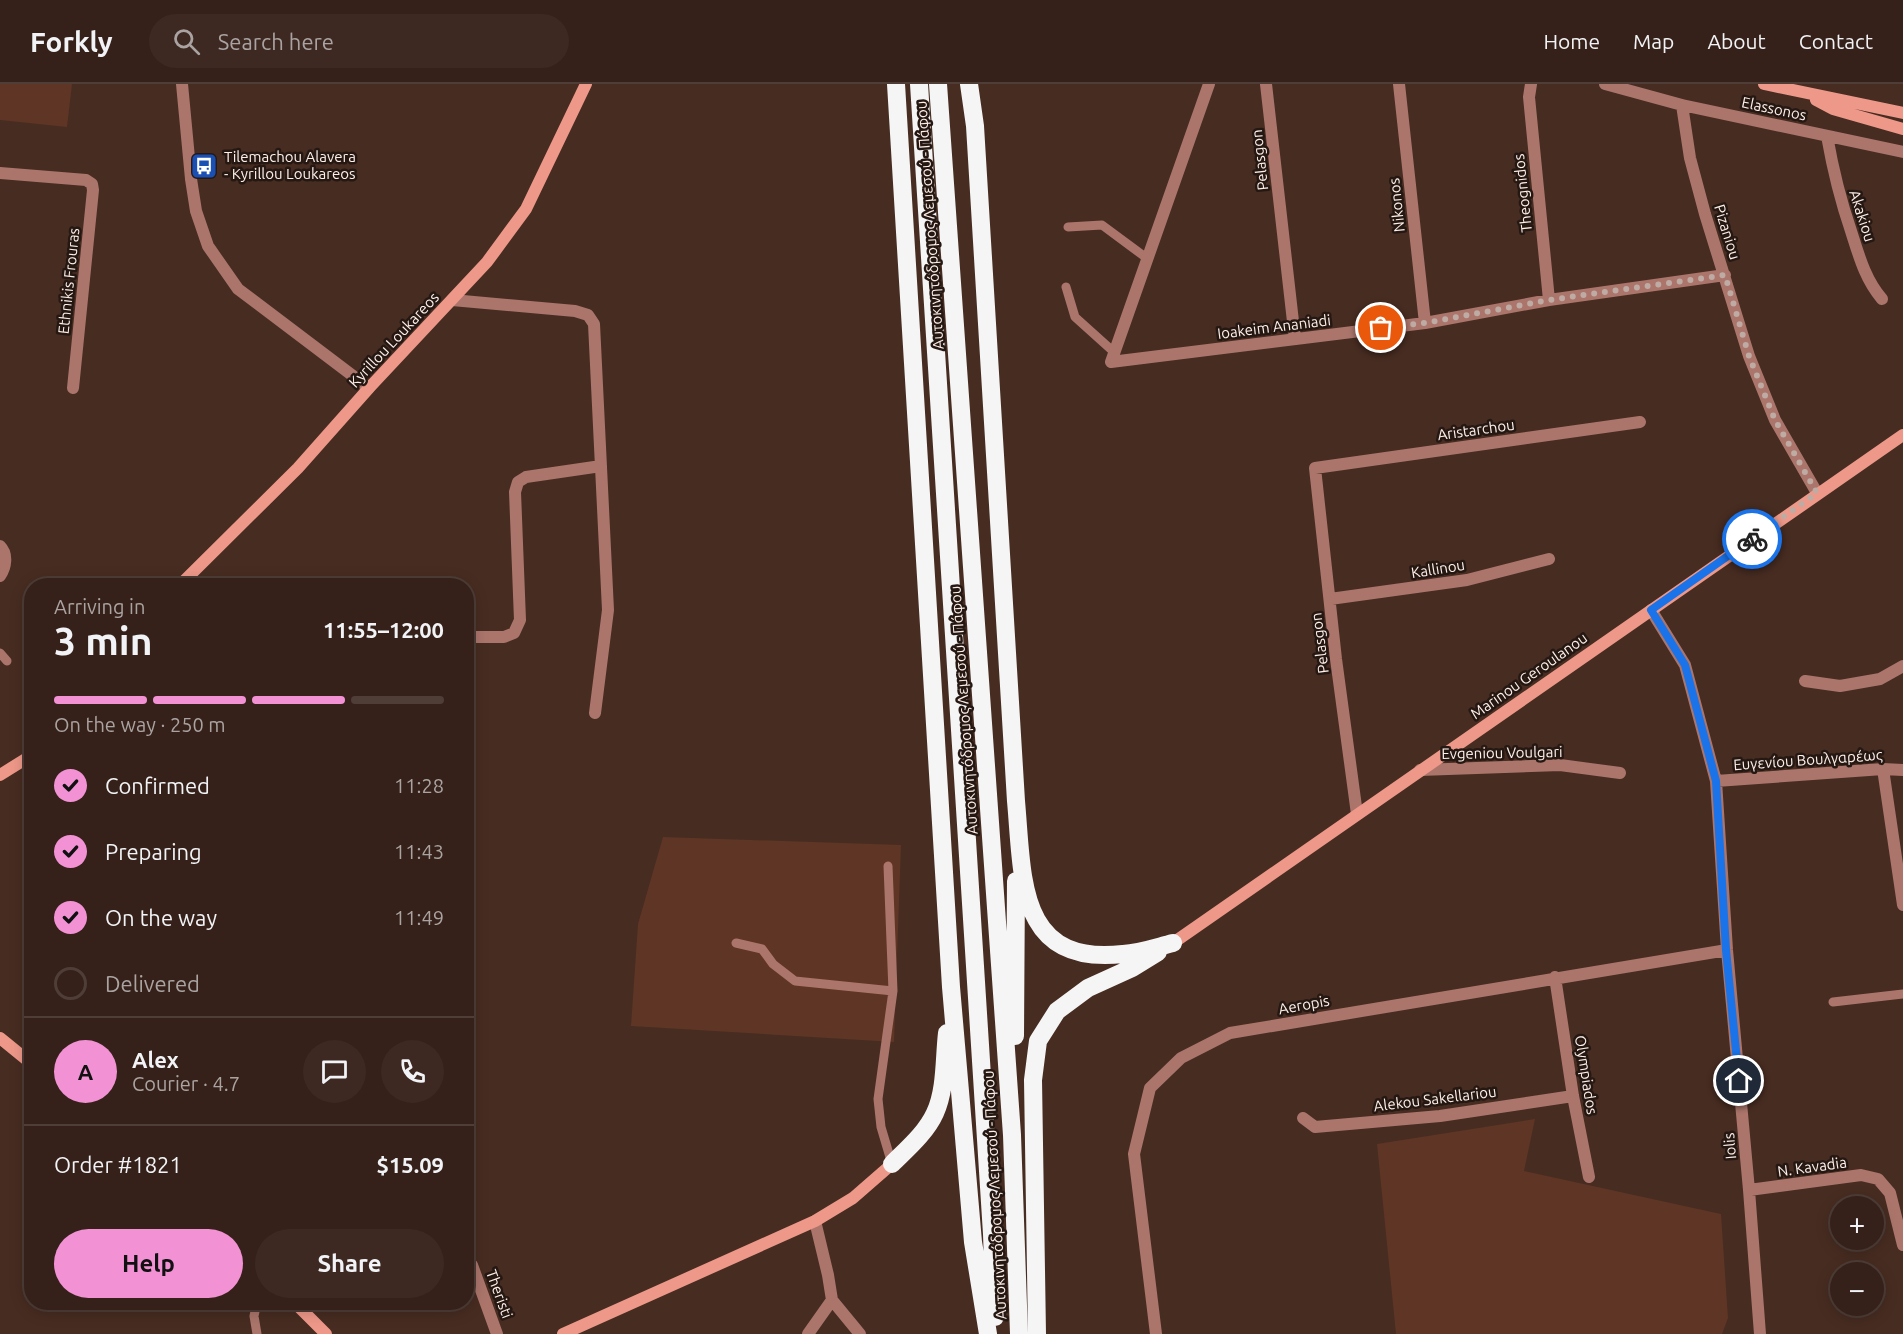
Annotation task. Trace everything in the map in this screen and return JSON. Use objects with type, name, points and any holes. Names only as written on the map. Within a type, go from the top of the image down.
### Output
[{"type":"highway","points":[[896,84],[951,987],[973,1242],[988,1334]]},
{"type":"highway","name":"Αυτοκινητόδρομος Λεμεσού - Πάφου","points":[[919,84],[992,1234],[995,1334]]},
{"type":"highway","name":"Αυτοκινητόδρομος Λεμεσού - Πάφου","points":[[938,84],[1012,1135],[1019,1334]]},
{"type":"highway","points":[[969,84],[975,126],[1016,801],[1024,891],[1038,924],[1057,944],[1090,955],[1124,954],[1173,943]]},
{"type":"highway","points":[[1012,1135],[1017,993],[1016,801]]},
{"type":"highway","points":[[1037,1334],[1033,1080],[1038,1041],[1058,1011],[1088,988],[1132,968],[1173,943]]},
{"type":"highway","points":[[892,1164],[919,1137],[935,1113],[942,1088],[951,987]]},
{"type":"street","points":[[182,84],[190,179],[196,211],[208,246],[238,289],[369,388]]},
{"type":"street","name":"Kyrillou Loukareos","points":[[187,578],[298,468],[487,262],[526,209],[586,84]]},
{"type":"street","points":[[1113,358],[1209,84]]},
{"type":"street","name":"Pelasgon","points":[[1266,84],[1295,339]]},
{"type":"street","name":"Nikonos","points":[[1399,84],[1425,323]]},
{"type":"street","name":"Theognidos","points":[[1531,84],[1529,97],[1549,300]]},
{"type":"street","name":"Elassonos","points":[[1605,84],[1682,105],[1903,152]]},
{"type":"street","points":[[1764,84],[1903,113]]},
{"type":"street","points":[[1807,94],[1833,109],[1903,129]]},
{"type":"street","name":"Pizaniou","points":[[1682,105],[1690,158],[1749,356],[1775,420],[1817,493]]},
{"type":"street","name":"Akakiou","points":[[1827,136],[1836,186],[1862,267],[1872,287],[1882,299]]},
{"type":"street","name":"Ethnikis Frouras","points":[[0,173],[86,180],[92,184],[73,388]]},
{"type":"street","name":"Ioakeim Ananiadi","points":[[1113,358],[1425,323],[1549,300],[1725,275]]},
{"type":"street","points":[[452,300],[575,311],[588,315],[594,324],[608,610],[595,713]]},
{"type":"street","name":"Aristarchou","points":[[1315,468],[1640,422]]},
{"type":"street","name":"Marinou Geroulanou","points":[[1173,943],[1817,493],[1902,438]]},
{"type":"street","points":[[474,637],[504,637],[514,633],[520,620],[515,492],[518,482],[526,477],[601,466]]},
{"type":"street","name":"Pelasgon","points":[[1315,468],[1357,814]]},
{"type":"street","points":[[0,546],[3,548],[6,560],[0,576]]},
{"type":"street","name":"Kallinou","points":[[1330,599],[1467,580],[1549,559]]},
{"type":"street","name":"Iolis","points":[[1651,610],[1685,665],[1716,781],[1726,950],[1760,1334]]},
{"type":"street","points":[[1805,681],[1840,686],[1880,679],[1903,666]]},
{"type":"street","points":[[0,775],[24,760]]},
{"type":"street","name":"Evgeniou Voulgari","points":[[1420,770],[1560,765],[1620,773]]},
{"type":"street","points":[[1883,769],[1903,905]]},
{"type":"street","name":"Ευγενίου Βουλγαρέως","points":[[1716,781],[1883,769],[1903,770]]},
{"type":"street","name":"Aeropis","points":[[1156,1334],[1134,1154],[1150,1088],[1181,1058],[1230,1033],[1726,950]]},
{"type":"street","name":"Olympiados","points":[[1555,977],[1573,1096],[1589,1177]]},
{"type":"street","points":[[0,1038],[24,1058]]},
{"type":"street","name":"Alekou Sakellariou","points":[[1302,1118],[1315,1126],[1326,1126],[1440,1116],[1573,1096]]},
{"type":"street","points":[[563,1334],[815,1221],[853,1198],[892,1164]]},
{"type":"street","name":"N. Kavadia","points":[[1749,1190],[1861,1175],[1878,1179],[1890,1193],[1903,1245]]},
{"type":"street","points":[[815,1221],[832,1300],[860,1334]]},
{"type":"street","name":"Theristi","points":[[474,1271],[497,1334]]},
{"type":"street","points":[[808,1334],[832,1300]]},
{"type":"street","points":[[302,1310],[326,1334]]},
{"type":"lane","points":[[1068,227],[1102,225],[1148,259]]},
{"type":"lane","points":[[1066,287],[1075,316],[1113,358]]},
{"type":"lane","points":[[0,653],[7,661]]},
{"type":"lane","points":[[888,866],[893,991],[878,1099],[880,1127],[892,1164]]},
{"type":"lane","points":[[736,943],[762,949],[773,964],[795,981],[893,991]]},
{"type":"lane","points":[[1833,1002],[1903,994]]},
{"type":"lane","points":[[255,1310],[257,1334]]},
{"type":"shaded area","points":[[0,84],[72,84],[67,127],[0,120]]},
{"type":"shaded area","points":[[663,837],[901,845],[894,1042],[631,1026],[638,924]]},
{"type":"shaded area","points":[[1535,1119],[1524,1171],[1721,1214],[1728,1318],[1722,1334],[1396,1334],[1377,1144]]},
{"type":"way so far","points":[[1381,328],[1425,323],[1549,300],[1725,275],[1749,356],[1775,420],[1817,493],[1752,539]]},
{"type":"place","name":"Tilemachou Alavera - Kyrillou Loukareos","points":[[204,166]]},
{"type":"route","points":[[1739,1081],[1726,950],[1716,781],[1685,665],[1651,610],[1752,539]]}]
